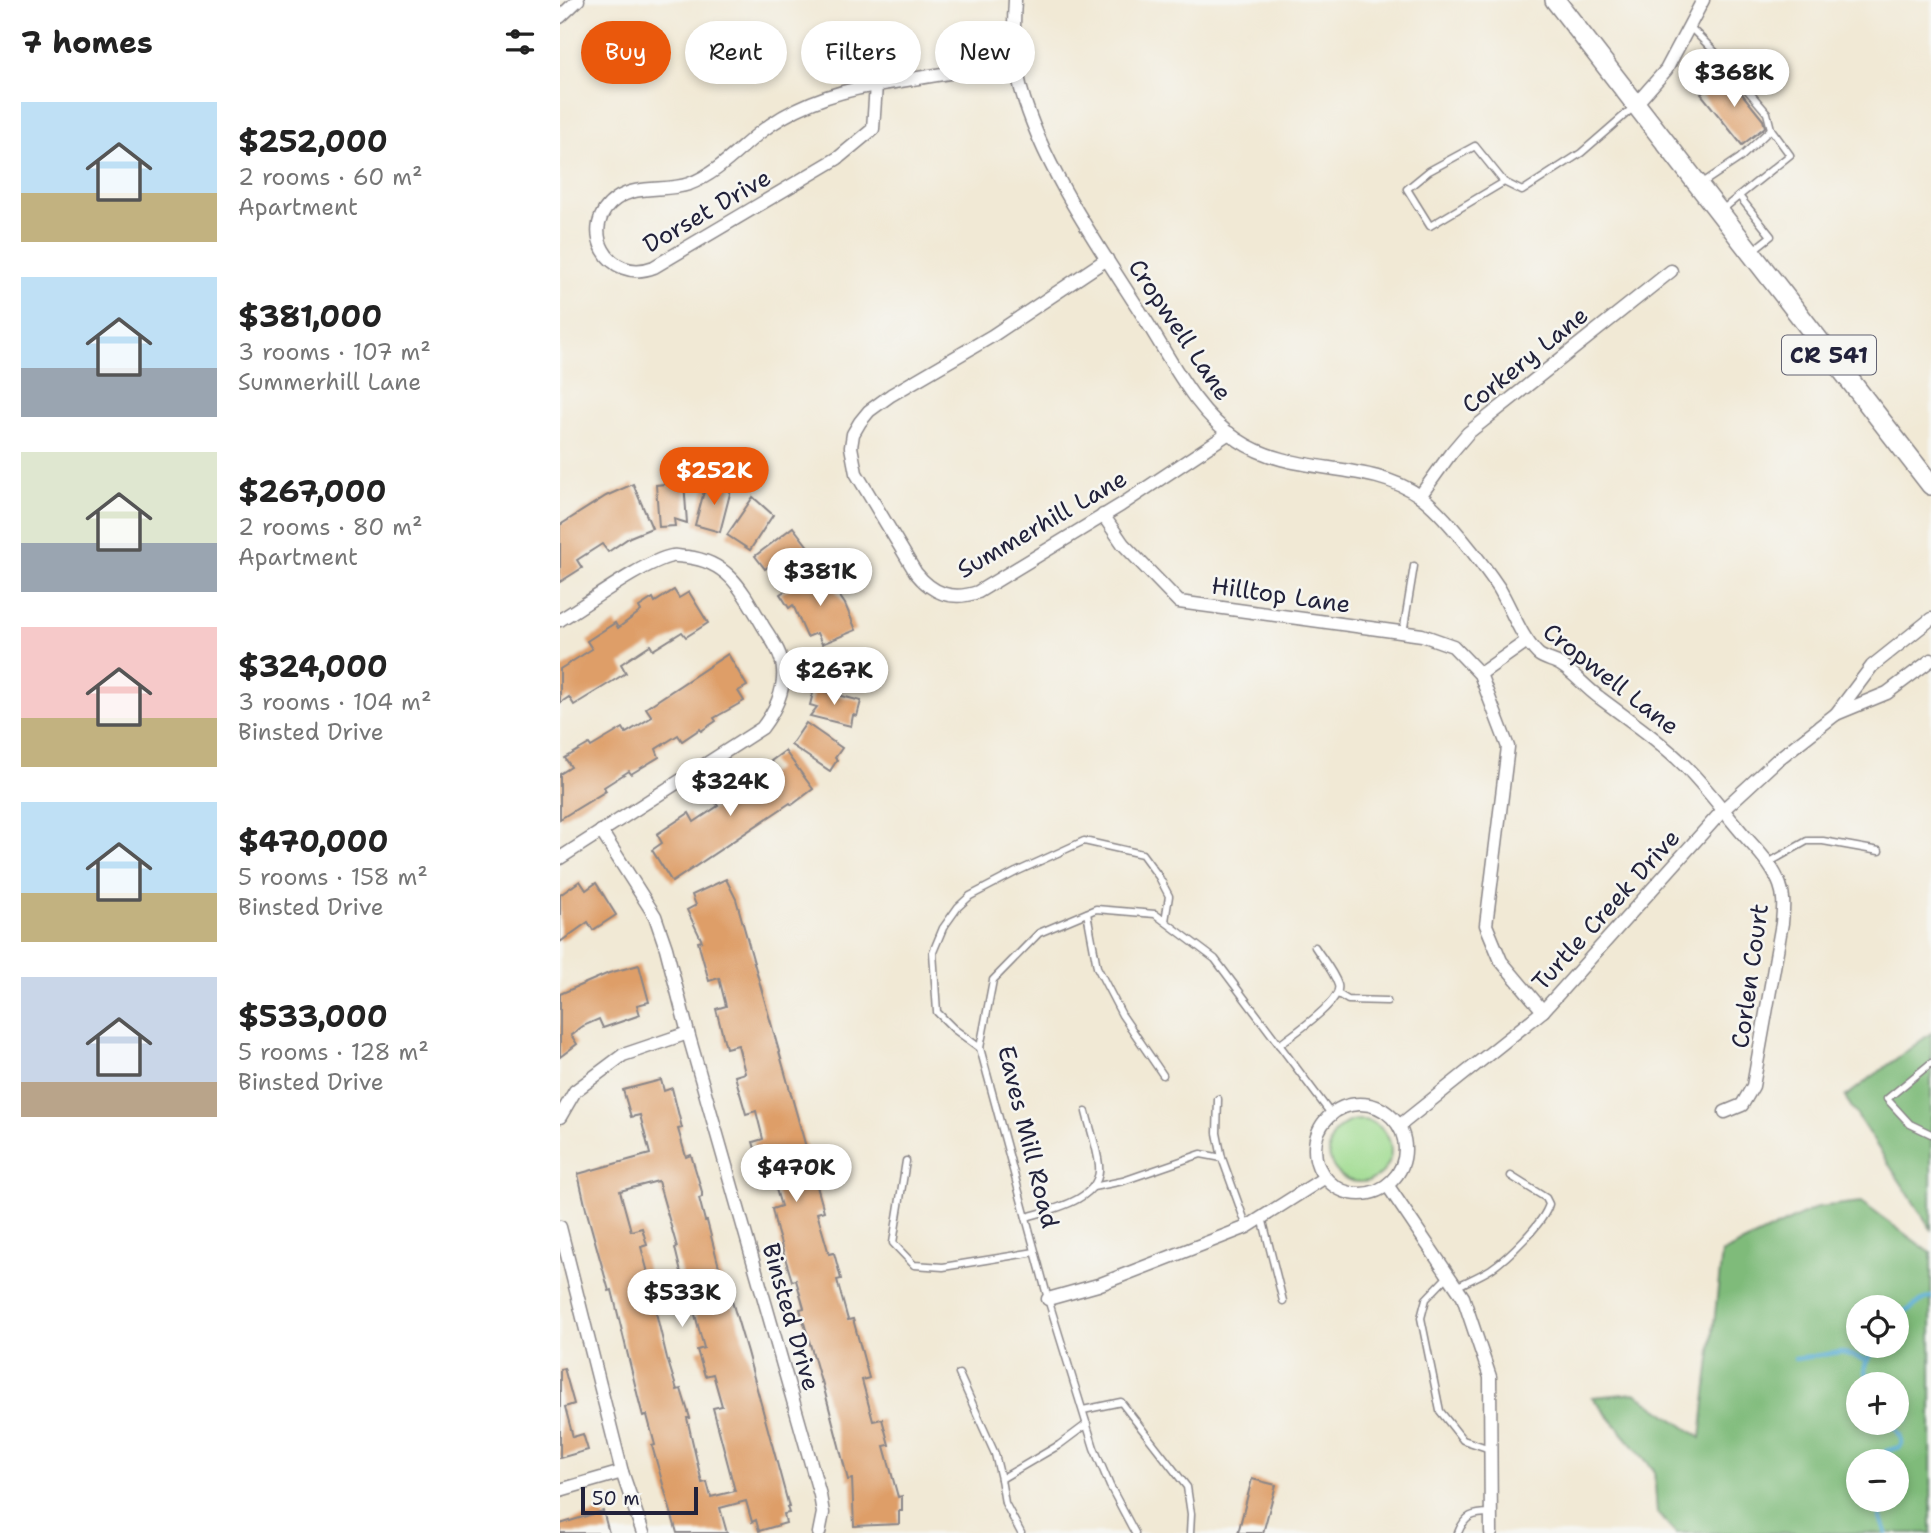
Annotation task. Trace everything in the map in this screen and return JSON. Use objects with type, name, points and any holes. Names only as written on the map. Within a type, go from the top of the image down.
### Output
[{"type":"main road","name":"CR 541","points":[[1555,0],[1931,485]]},
{"type":"street","points":[[560,17],[578,0]]},
{"type":"street","name":"Cropwell Lane","points":[[1015,0],[1015,21]]},
{"type":"street","points":[[1636,104],[1666,70],[1703,0]]},
{"type":"street","name":"Dorset Drive","points":[[876,85],[873,129],[838,158],[643,272],[618,267],[608,259],[598,235],[605,210],[615,200],[641,189],[689,183],[719,167],[758,134],[786,115],[831,94],[876,85],[935,75]]},
{"type":"street","name":"Cropwell Lane","points":[[1020,84],[1044,149],[1107,259],[1189,387],[1229,433],[1238,440],[1280,459],[1398,484],[1420,496],[1452,527],[1497,586],[1527,640],[1541,657],[1561,665],[1659,742],[1686,766],[1724,809]]},
{"type":"street","name":"Summerhill Lane","points":[[1107,259],[992,336],[891,395],[869,411],[860,422],[853,434],[851,447],[856,473],[916,573],[924,583],[945,595],[957,597],[978,592],[1229,433]]},
{"type":"street","name":"Corkery Lane","points":[[1420,496],[1468,433],[1671,271]]},
{"type":"street","name":"Hilltop Lane","points":[[1102,515],[1124,544],[1179,602],[1422,635],[1453,646],[1480,674],[1508,747],[1486,925],[1501,961],[1543,1011]]},
{"type":"street","points":[[560,620],[654,562],[673,556],[705,559],[726,572],[742,591],[781,656],[784,671],[775,711],[762,728],[560,858]]},
{"type":"street","name":"Turtle Creek Drive","points":[[1399,1126],[1543,1011],[1724,809],[1777,760],[1836,714],[1872,666],[1931,619]]},
{"type":"street","points":[[1480,674],[1527,640]]},
{"type":"street","name":"Turtle Creek Drive","points":[[1836,714],[1887,693],[1931,660]]},
{"type":"street","name":"Corlen Court","points":[[1724,809],[1768,863],[1781,887],[1783,910],[1756,1075],[1742,1105],[1725,1112]]},
{"type":"street","name":"Binsted Drive","points":[[601,831],[655,916],[666,948],[820,1495],[823,1513],[819,1533]]},
{"type":"street","points":[[560,1117],[575,1091],[623,1055],[688,1033]]},
{"type":"street","points":[[1368,1104],[1386,1112],[1399,1126],[1405,1142],[1405,1158],[1399,1174],[1388,1186],[1366,1195],[1354,1194],[1342,1192],[1324,1178],[1316,1162],[1314,1144],[1320,1128],[1331,1114],[1348,1105],[1368,1104]]},
{"type":"street","points":[[1048,1299],[1098,1285],[1247,1227],[1324,1178]]},
{"type":"street","points":[[1388,1186],[1462,1297],[1490,1377],[1491,1533]]},
{"type":"street","points":[[560,1227],[622,1472],[643,1533]]},
{"type":"street","points":[[560,1490],[622,1472]]},
{"type":"lane","points":[[1690,27],[1767,113],[1771,130],[1790,155],[1718,213]]},
{"type":"lane","points":[[1504,182],[1430,226],[1407,190],[1429,172],[1475,146],[1504,182],[1522,191],[1581,153],[1636,104]]},
{"type":"lane","points":[[1698,187],[1740,158],[1771,130]]},
{"type":"lane","points":[[1739,196],[1772,236],[1749,253]]},
{"type":"lane","points":[[1403,633],[1414,566]]},
{"type":"lane","points":[[980,1048],[954,1029],[937,1012],[933,952],[943,928],[958,906],[970,896],[1084,841],[1142,854],[1160,877],[1169,896],[1165,921]]},
{"type":"lane","points":[[1768,863],[1807,841],[1823,841],[1879,851]]},
{"type":"lane","name":"Eaves Mill Road","points":[[1135,1533],[1110,1486],[1087,1424],[1048,1299],[980,1048],[993,980],[1038,933],[1096,909],[1155,914],[1215,959],[1331,1114]]},
{"type":"lane","points":[[1087,913],[1097,967],[1122,1015],[1163,1074]]},
{"type":"lane","points":[[1279,1045],[1330,1004],[1338,993],[1339,985],[1315,947]]},
{"type":"lane","points":[[1338,993],[1348,1000],[1387,1001]]},
{"type":"lane","points":[[1931,1063],[1887,1099],[1910,1124],[1931,1134]]},
{"type":"lane","points":[[1218,1099],[1217,1133],[1222,1158],[1247,1227]]},
{"type":"lane","points":[[1086,1112],[1100,1168],[1093,1188]]},
{"type":"lane","points":[[1026,1217],[1069,1204],[1093,1188],[1123,1181],[1201,1154],[1222,1158]]},
{"type":"lane","points":[[906,1161],[893,1243],[914,1265],[943,1268],[1035,1252]]},
{"type":"lane","points":[[1490,1448],[1463,1440],[1440,1411],[1421,1318],[1426,1298],[1452,1281],[1490,1270],[1525,1237],[1547,1210],[1549,1203],[1546,1198],[1511,1176]]},
{"type":"lane","points":[[1262,1217],[1283,1301]]},
{"type":"lane","points":[[959,1374],[995,1454],[1004,1503],[1021,1533]]},
{"type":"lane","points":[[1083,1410],[1121,1402],[1188,1487],[1190,1533]]},
{"type":"lane","points":[[1001,1479],[1059,1445],[1087,1424]]},
{"type":"lane","points":[[1458,1533],[1467,1516],[1473,1513],[1491,1513]]},
{"type":"green space","points":[[1931,1033],[1931,1229],[1845,1097]]},
{"type":"green space","points":[[1360,1120],[1372,1122],[1382,1129],[1389,1139],[1389,1163],[1382,1173],[1372,1180],[1360,1182],[1348,1180],[1338,1173],[1331,1163],[1329,1151],[1331,1139],[1338,1129],[1348,1122]]},
{"type":"green space","points":[[1861,1202],[1931,1253],[1931,1533],[1676,1533],[1657,1513],[1654,1470],[1592,1397],[1635,1393],[1701,1438],[1722,1253],[1818,1207]]},
{"type":"building","points":[[1726,74],[1763,120],[1765,127],[1742,145],[1701,94]]},
{"type":"building","points":[[684,482],[687,523],[674,519],[675,526],[659,527],[656,485]]},
{"type":"building","points":[[718,482],[732,486],[720,532],[695,525],[706,484],[717,486]]},
{"type":"building","points":[[633,484],[652,528],[630,537],[608,552],[602,544],[577,560],[582,568],[560,582],[560,525],[606,496]]},
{"type":"building","points":[[753,497],[773,515],[750,550],[727,535]]},
{"type":"building","points":[[793,527],[809,548],[780,570],[773,563],[765,569],[755,556]]},
{"type":"building","points":[[821,569],[845,604],[856,630],[822,644],[817,633],[807,637],[793,605],[789,608],[780,594]]},
{"type":"building","points":[[674,590],[679,598],[689,592],[708,623],[686,637],[682,632],[653,650],[650,645],[621,664],[626,673],[574,705],[569,697],[560,703],[560,669],[592,649],[587,641],[615,623],[618,628],[641,611],[639,607],[653,598],[655,602]]},
{"type":"building","points":[[861,651],[863,678],[815,683],[814,667],[824,665],[823,655]]},
{"type":"building","points":[[728,654],[747,686],[738,691],[744,701],[714,718],[716,721],[701,731],[700,729],[682,741],[678,735],[656,749],[659,757],[631,774],[629,771],[604,787],[606,791],[560,819],[560,774],[571,767],[565,758],[589,744],[591,747],[623,728],[626,733],[652,717],[646,708]]},
{"type":"building","points":[[814,689],[861,701],[857,716],[853,715],[851,726],[810,716],[817,707],[810,705]]},
{"type":"building","points":[[806,723],[842,748],[830,771],[791,745]]},
{"type":"building","points":[[785,751],[813,789],[672,882],[652,850],[662,843],[657,834],[689,813],[694,822],[718,806],[713,799],[747,777],[753,786],[777,769],[771,761]]},
{"type":"building","points":[[726,879],[736,899],[824,1211],[817,1213],[829,1254],[834,1253],[841,1279],[837,1280],[848,1320],[853,1319],[869,1378],[862,1380],[873,1421],[882,1419],[889,1445],[884,1446],[898,1497],[902,1496],[899,1524],[854,1526],[852,1479],[848,1480],[800,1309],[804,1308],[796,1280],[792,1281],[777,1231],[772,1209],[781,1206],[773,1179],[765,1181],[753,1142],[763,1139],[756,1111],[746,1114],[735,1076],[745,1073],[738,1045],[726,1048],[716,1009],[726,1006],[719,978],[709,981],[698,942],[702,941],[687,910],[696,905],[692,895]]},
{"type":"building","points":[[580,881],[586,890],[596,883],[616,915],[593,930],[588,922],[560,942],[560,895]]},
{"type":"building","points":[[639,965],[649,1002],[637,1005],[640,1015],[603,1028],[599,1019],[583,1026],[571,1035],[577,1044],[560,1057],[560,994],[609,973]]},
{"type":"building","points":[[661,1080],[664,1091],[672,1088],[682,1128],[678,1129],[686,1157],[691,1155],[698,1178],[702,1192],[702,1197],[699,1198],[705,1221],[747,1352],[789,1507],[789,1513],[784,1514],[786,1523],[759,1531],[756,1520],[752,1522],[746,1501],[720,1508],[727,1533],[677,1533],[652,1446],[655,1445],[647,1415],[643,1416],[612,1290],[609,1291],[578,1174],[650,1154],[640,1115],[631,1117],[623,1090]],"holes":[[[658,1181],[677,1247],[675,1248],[683,1281],[676,1283],[683,1309],[693,1307],[704,1348],[697,1350],[705,1376],[713,1374],[722,1406],[713,1408],[735,1491],[711,1497],[707,1482],[702,1483],[687,1418],[690,1418],[681,1389],[677,1390],[667,1358],[641,1247],[647,1245],[642,1228],[631,1231],[620,1191]]]},
{"type":"building","points":[[564,1368],[574,1404],[565,1407],[573,1437],[583,1434],[588,1450],[560,1458],[560,1369]]},
{"type":"building","points":[[1252,1479],[1276,1485],[1263,1533],[1238,1533]]},
{"type":"building","points":[[603,1511],[609,1533],[560,1533],[560,1524]]},
{"type":"waterway","points":[[1909,1309],[1931,1297]]},
{"type":"waterway","points":[[1795,1359],[1841,1352],[1866,1360]]},
{"type":"waterway","points":[[1866,1372],[1868,1358]]},
{"type":"waterway","points":[[1893,1449],[1900,1447],[1900,1435]]},
{"type":"waterway","points":[[1882,1512],[1880,1516],[1886,1533]]}]
